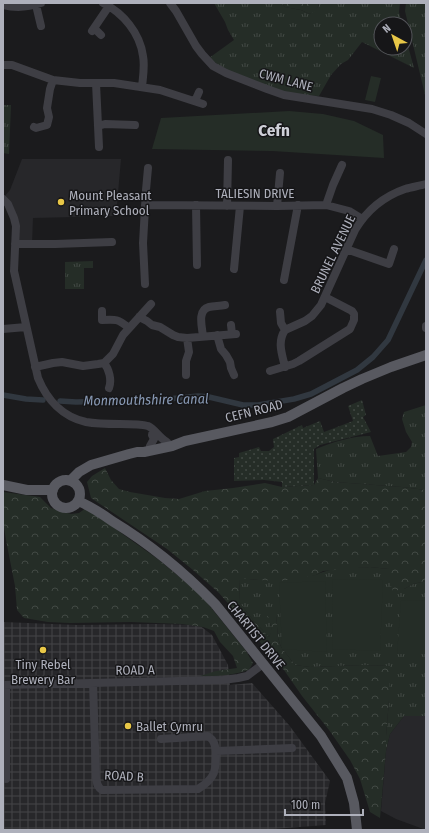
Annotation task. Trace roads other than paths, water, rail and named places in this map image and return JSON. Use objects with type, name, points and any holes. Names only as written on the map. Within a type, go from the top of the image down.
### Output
[{"type":"main road","name":"CEFN ROAD","points":[[157,446],[172,446],[185,441],[272,422],[288,417],[369,376],[426,355]]},
{"type":"main road","name":"CEFN ROAD","points":[[70,481],[79,472],[91,465],[111,458],[137,452],[144,452],[176,440],[185,441]]},
{"type":"main road","points":[[60,481],[70,481],[77,486],[79,496],[78,501],[68,508],[62,507],[53,499],[53,490],[60,481]]},
{"type":"main road","points":[[3,485],[27,490],[53,490]]},
{"type":"main road","name":"CHARTIST DRIVE","points":[[78,501],[90,506],[128,530],[196,584],[215,604],[321,736],[347,778],[354,803],[358,830]]},
{"type":"street","name":"CWM LANE","points":[[170,3],[202,54],[213,66],[226,73],[284,95],[372,109],[409,123],[426,134]]},
{"type":"street","points":[[7,5],[23,6],[39,4],[41,26]]},
{"type":"street","points":[[101,34],[93,29],[106,4],[120,13],[134,31],[139,41],[143,55],[144,69],[142,87]]},
{"type":"street","points":[[3,65],[12,65],[53,80],[67,82],[114,83],[142,87],[169,92],[199,103],[199,92]]},
{"type":"street","points":[[34,127],[36,128],[47,125],[49,117],[47,108],[53,80]]},
{"type":"street","points":[[96,83],[99,147]]},
{"type":"street","points":[[98,126],[105,124],[135,125]]},
{"type":"street","points":[[226,206],[228,160]]},
{"type":"street","points":[[326,205],[342,165]]},
{"type":"street","points":[[145,284],[143,243],[148,168]]},
{"type":"street","points":[[277,206],[280,173]]},
{"type":"street","name":"BRUNEL AVENUE","points":[[285,330],[312,316],[321,305],[355,230],[372,208],[389,196],[405,189],[426,184]]},
{"type":"street","points":[[3,199],[8,204],[16,226],[14,271],[35,367],[42,387],[48,398],[62,411],[76,419],[87,422],[149,427],[153,430],[157,433],[162,440],[157,446],[152,435],[153,430]]},
{"type":"street","name":"TALIESIN DRIVE","points":[[145,205],[326,205],[348,211],[362,219]]},
{"type":"street","points":[[196,205],[197,265]]},
{"type":"street","points":[[284,280],[298,205]]},
{"type":"street","points":[[234,269],[240,206]]},
{"type":"street","points":[[15,244],[112,242]]},
{"type":"street","points":[[346,249],[388,264],[394,249]]},
{"type":"street","points":[[270,371],[299,361],[350,329],[354,320],[354,314],[352,311],[325,297]]},
{"type":"street","points":[[35,367],[58,362],[83,366],[104,363],[113,354],[123,335],[151,304]]},
{"type":"street","points":[[203,336],[201,318],[203,311],[207,307],[225,305]]},
{"type":"street","points":[[102,311],[102,320],[115,319],[129,328]]},
{"type":"street","points":[[280,312],[281,323],[285,330],[281,335],[280,342],[285,367]]},
{"type":"street","points":[[139,317],[173,335],[187,338],[234,334],[231,325]]},
{"type":"street","points":[[3,329],[26,327]]},
{"type":"street","points":[[217,335],[221,349],[230,362],[234,375]]},
{"type":"street","points":[[186,375],[186,361],[189,352],[187,338]]},
{"type":"street","points":[[104,363],[108,367],[111,384],[109,388]]},
{"type":"street","name":"ROAD A","points":[[4,685],[223,680],[247,676],[263,664]]},
{"type":"street","name":"ROAD B","points":[[93,683],[96,778],[99,788],[102,790],[198,789],[212,778],[215,771],[216,751]]},
{"type":"street","points":[[4,685],[6,779]]},
{"type":"street","points":[[161,739],[208,736],[215,744],[216,751],[292,748]]},
{"type":"waterway","name":"Monmouthshire Canal","points":[[60,401],[158,400],[198,396],[243,405],[258,405],[294,399],[311,394],[357,370],[373,357],[388,340],[426,260]]},
{"type":"waterway","name":"Monmouthshire Canal","points":[[3,395],[43,400]]},
{"type":"place","name":"Mount Pleasant Primary School","points":[[61,202]]},
{"type":"place","name":"Tiny Rebel Brewery Bar","points":[[43,650]]},
{"type":"place","name":"Ballet Cymru","points":[[128,726]]},
{"type":"district","name":"Cefn","points":[[274,130]]}]
